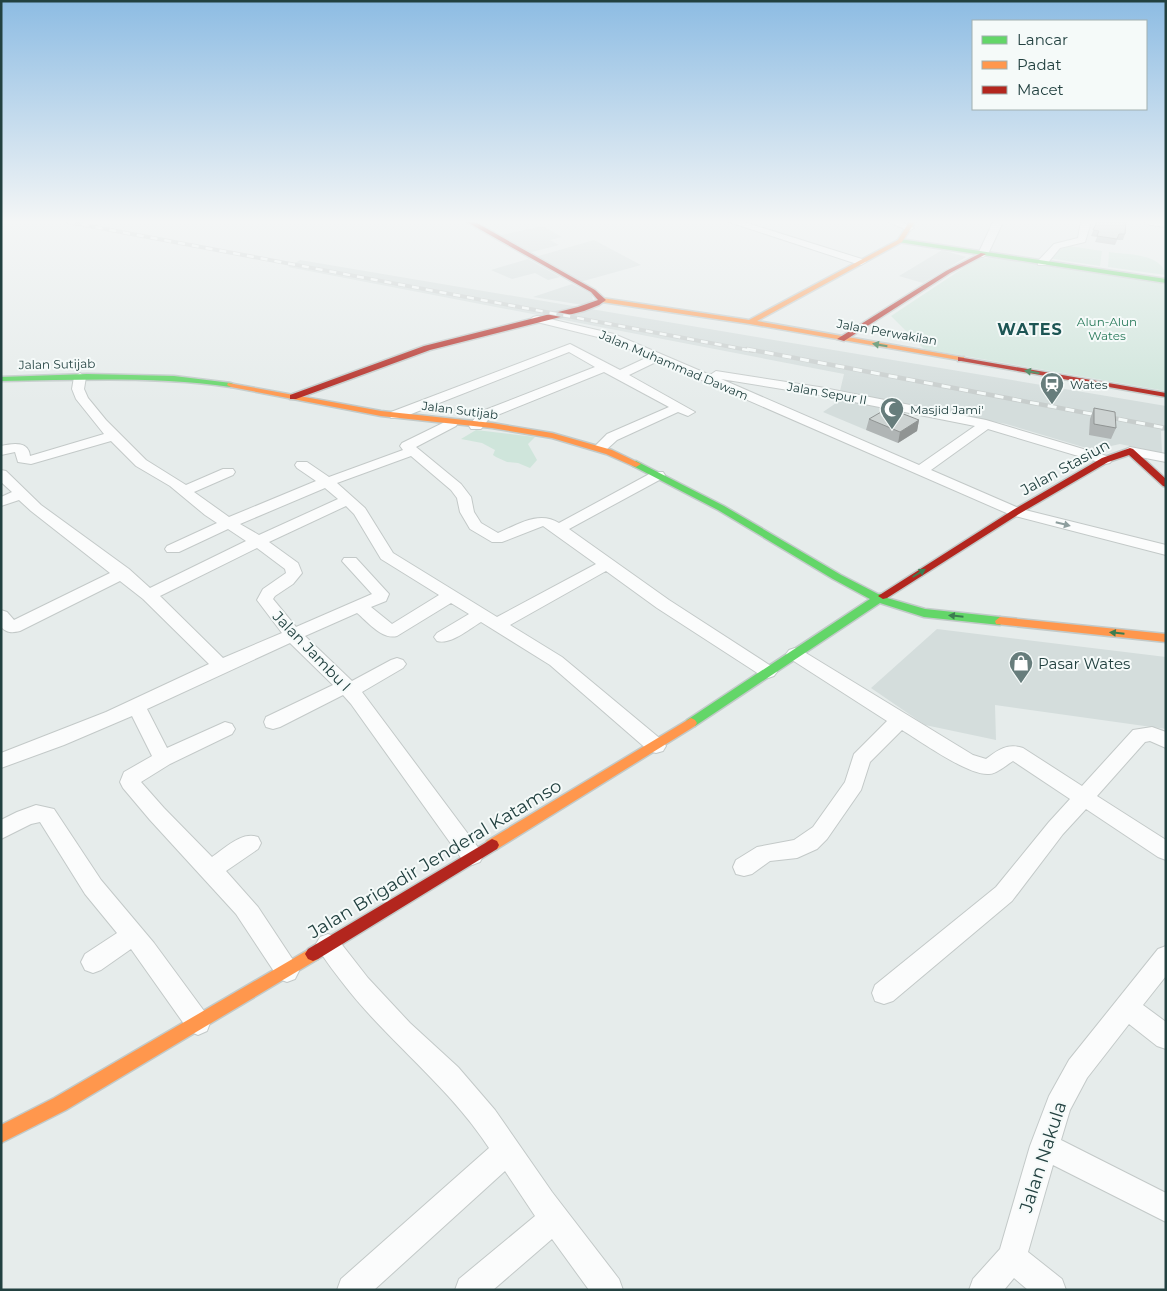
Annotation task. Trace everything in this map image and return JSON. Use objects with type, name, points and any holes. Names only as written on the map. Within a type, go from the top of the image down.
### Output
[{"type":"main road","points":[[537,319],[597,304],[602,300],[593,291],[577,282]]},
{"type":"main road","points":[[750,322],[824,282]]},
{"type":"main road","points":[[841,338],[886,317],[934,282]]},
{"type":"main road","name":"Jalan Perwakilan","points":[[602,300],[750,322],[1166,395]]},
{"type":"main road","name":"Jalan Muhammad Dawam","points":[[293,397],[427,348],[537,319]]},
{"type":"main road","points":[[907,339],[919,352]]},
{"type":"main road","name":"Jalan Sutijab","points":[[1,379],[80,377],[186,379],[227,384],[396,415],[548,434],[601,447],[658,475],[721,508],[837,577],[878,599],[924,613],[1166,638]]},
{"type":"main road","points":[[1130,451],[1166,484]]},
{"type":"main road","name":"Jalan Stasiun","points":[[878,599],[1016,512],[1105,460],[1130,451]]},
{"type":"main road","name":"Jalan Brigadir Jenderal Katamso","points":[[1,1134],[60,1104],[198,1023],[656,746],[878,599]]},
{"type":"street","name":"Jalan Muhammad Dawam","points":[[537,319],[598,331],[1016,512],[1166,550]]},
{"type":"street","points":[[396,415],[570,348],[684,410],[612,437],[601,447]]},
{"type":"street","points":[[620,375],[659,356]]},
{"type":"street","points":[[476,426],[483,417],[490,413],[605,366]]},
{"type":"street","name":"Jalan Sepur II","points":[[693,371],[819,391],[986,424],[1105,460]]},
{"type":"street","name":"Jalan Jambu I","points":[[80,377],[78,389],[82,399],[112,436],[141,463],[175,483],[228,524],[259,542],[292,567],[294,573],[292,577],[265,596],[265,600],[292,634],[364,706],[472,856]]},
{"type":"street","points":[[450,423],[407,446],[456,487],[464,497],[469,519],[475,526],[495,538],[500,538],[540,521],[546,521],[663,604],[768,672]]},
{"type":"street","points":[[921,470],[986,424]]},
{"type":"street","points":[[1,451],[17,448],[23,451],[23,459],[31,460],[112,436]]},
{"type":"street","points":[[172,549],[268,505],[413,450]]},
{"type":"street","points":[[1130,451],[1166,458]]},
{"type":"street","points":[[302,465],[327,482],[364,517],[387,556],[564,667],[656,746]]},
{"type":"street","points":[[184,490],[228,472]]},
{"type":"street","points":[[1,474],[20,494],[62,530],[149,595],[221,666]]},
{"type":"street","points":[[558,529],[658,475]]},
{"type":"street","points":[[1,502],[20,494]]},
{"type":"street","points":[[149,595],[348,500]]},
{"type":"street","points":[[1,761],[51,744],[137,708],[221,666],[380,597],[381,594],[350,560]]},
{"type":"street","points":[[496,624],[607,564]]},
{"type":"street","points":[[1,616],[11,627],[14,627],[123,574]]},
{"type":"street","points":[[360,607],[392,632],[450,596]]},
{"type":"street","points":[[443,637],[480,614]]},
{"type":"street","points":[[795,654],[900,720],[976,764],[988,767],[1009,753],[1016,753],[1166,851]]},
{"type":"street","points":[[273,722],[348,689],[397,664]]},
{"type":"street","points":[[137,708],[163,759]]},
{"type":"street","points":[[744,866],[765,853],[797,849],[809,843],[820,833],[854,784],[862,759],[900,720]]},
{"type":"street","points":[[225,729],[163,759],[129,780],[146,804],[211,869],[245,908],[287,970]]},
{"type":"street","points":[[884,993],[1004,894],[1056,828],[1140,735],[1152,734],[1166,740]]},
{"type":"street","points":[[1,830],[36,814],[42,813],[46,816],[94,887],[133,935],[198,1023]]},
{"type":"street","points":[[211,869],[250,843]]},
{"type":"street","points":[[93,962],[133,935]]},
{"type":"street","points":[[328,944],[360,986],[401,1032],[449,1076],[486,1119],[554,1218],[608,1290]]},
{"type":"street","name":"Jalan Nakula","points":[[984,1290],[1012,1257],[1044,1146],[1058,1105],[1078,1069],[1166,957]]},
{"type":"street","points":[[1127,1007],[1166,1037]]},
{"type":"street","points":[[1044,1146],[1166,1208]]},
{"type":"street","points":[[352,1290],[508,1149]]},
{"type":"street","points":[[470,1290],[554,1218]]},
{"type":"street","points":[[1012,1257],[1050,1290]]},
{"type":"shaded area","points":[[367,282],[432,282],[1166,406],[1166,431],[1161,431],[1162,453],[1120,444],[1093,450],[1006,424],[840,391],[844,374]]},
{"type":"shaded area","points":[[572,284],[592,294],[593,301],[583,305],[533,297]]},
{"type":"shaded area","points":[[842,399],[898,412],[866,430],[823,412]]},
{"type":"shaded area","name":"Pasar Wates","points":[[937,629],[1166,657],[1166,729],[995,705],[996,740],[925,725],[871,688]]},
{"type":"green space","name":"Alun-Alun Wates","points":[[942,282],[1166,283],[1166,391],[924,349],[891,316]]},
{"type":"green space","points":[[476,430],[535,437],[528,444],[537,460],[530,468],[518,463],[507,462],[493,455],[495,450],[482,443],[461,439]]},
{"type":"building","points":[[888,408],[919,420],[900,432],[869,419]]},
{"type":"building","points":[[1094,408],[1115,412],[1116,428],[1094,424]]},
{"type":"railway","points":[[388,282],[753,351]]},
{"type":"railway","points":[[747,349],[1166,428]]},
{"type":"traffic: fast","points":[[1,379],[145,377],[174,378],[231,385]]},
{"type":"traffic: fast","points":[[636,464],[721,508],[837,577],[878,599],[924,613],[1000,621]]},
{"type":"traffic: fast","points":[[691,723],[883,596]]},
{"type":"traffic: slow","points":[[750,322],[824,282]]},
{"type":"traffic: slow","points":[[602,300],[750,322],[961,359]]},
{"type":"traffic: slow","points":[[231,385],[381,413],[552,435],[581,442],[636,464]]},
{"type":"traffic: slow","points":[[1000,621],[1166,638]]},
{"type":"traffic: slow","points":[[492,845],[691,723]]},
{"type":"traffic: slow","points":[[1,1134],[60,1104],[313,954]]},
{"type":"traffic: jam","points":[[577,282],[593,291],[602,300]]},
{"type":"traffic: jam","points":[[841,339],[932,282]]},
{"type":"traffic: jam","points":[[293,397],[427,348],[581,309],[597,304],[602,300]]},
{"type":"traffic: jam","points":[[961,359],[1166,395]]},
{"type":"traffic: jam","points":[[883,596],[1016,512],[1105,460],[1130,451],[1166,484]]},
{"type":"traffic: jam","points":[[313,954],[492,845]]},
{"type":"place","name":"Wates","points":[[1052,405]]},
{"type":"place","name":"Masjid Jami'","points":[[892,430]]},
{"type":"place","name":"Pasar Wates","points":[[1021,684]]},
{"type":"district","name":"WATES","points":[[1030,329]]}]
